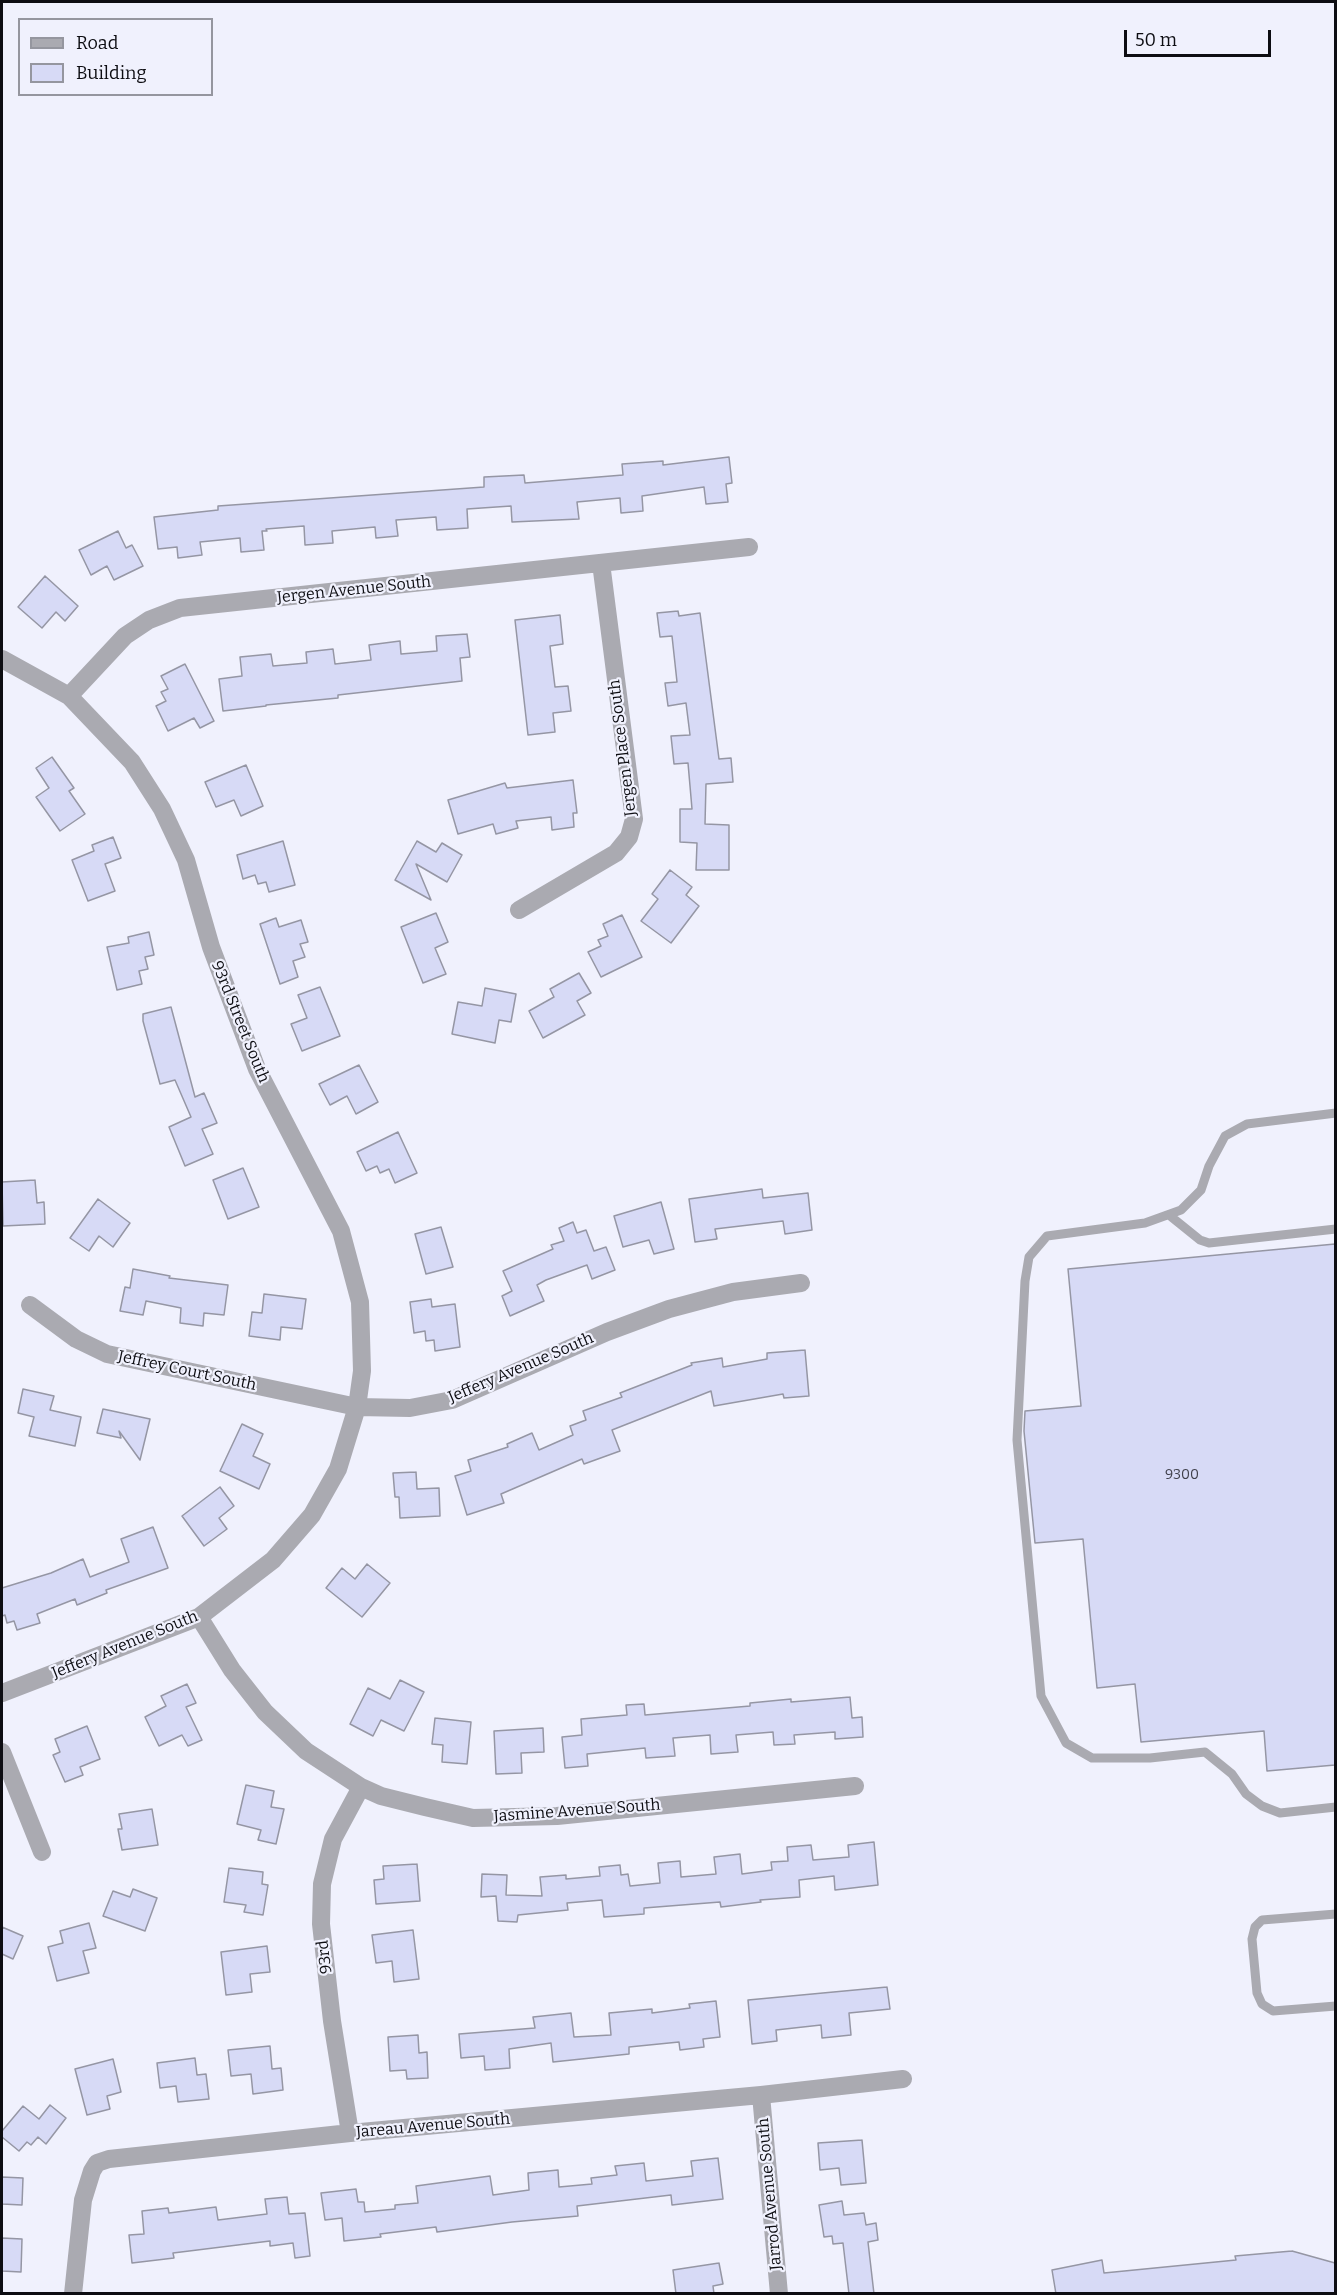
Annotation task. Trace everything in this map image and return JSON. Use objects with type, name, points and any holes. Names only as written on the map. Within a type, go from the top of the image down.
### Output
[{"type":"street","name":"Jergen Avenue South","points":[[69,696],[125,636],[148,620],[180,608],[749,547]]},
{"type":"street","name":"Jergen Place South","points":[[519,910],[616,853],[629,837],[634,819],[601,563]]},
{"type":"street","points":[[2,659],[69,696]]},
{"type":"street","name":"93rd Street South","points":[[69,696],[132,762],[162,809],[186,860],[211,947],[256,1069],[341,1231],[360,1302],[363,1371],[357,1407]]},
{"type":"street","name":"Jeffery Avenue South","points":[[2,1693],[199,1617],[273,1560],[312,1515],[338,1469],[357,1407],[410,1408],[452,1400],[606,1332],[669,1310],[733,1292],[801,1284]]},
{"type":"street","name":"Jeffrey Court South","points":[[30,1305],[76,1339],[107,1354],[357,1407]]},
{"type":"street","name":"Jasmine Avenue South","points":[[199,1617],[232,1670],[265,1712],[306,1751],[361,1787],[381,1796],[425,1808],[472,1818],[557,1816],[855,1786]]},
{"type":"street","points":[[2,1752],[42,1852]]},
{"type":"street","name":"93rd","points":[[350,2133],[332,2020],[321,1924],[322,1884],[333,1839],[361,1787]]},
{"type":"street","name":"Jareau Avenue South","points":[[73,2294],[83,2200],[92,2171],[97,2163],[109,2159],[903,2079]]},
{"type":"street","name":"Jarrod Avenue South","points":[[761,2095],[779,2294]]},
{"type":"lane","points":[[1335,1113],[1246,1124],[1225,1136],[1209,1166],[1201,1190],[1181,1210],[1146,1223],[1047,1236],[1029,1257],[1024,1301],[1017,1440],[1041,1696],[1066,1743],[1092,1758],[1150,1758],[1205,1752],[1232,1774],[1246,1794],[1262,1806],[1280,1813],[1335,1807]]},
{"type":"lane","points":[[1169,1215],[1200,1240],[1209,1243],[1335,1229]]},
{"type":"lane","points":[[1335,1914],[1262,1920],[1255,1927],[1252,1939],[1257,1993],[1262,2004],[1273,2011],[1335,2006]]},
{"type":"building","points":[[729,457],[732,483],[726,484],[728,502],[706,504],[704,487],[642,496],[643,511],[621,513],[620,498],[577,502],[579,519],[512,522],[511,506],[467,509],[468,528],[437,530],[436,517],[396,520],[398,536],[376,538],[375,527],[332,531],[333,543],[305,545],[304,526],[262,531],[264,550],[241,552],[240,538],[200,542],[202,555],[178,558],[177,547],[158,549],[154,517],[218,510],[218,506],[484,487],[484,477],[524,475],[525,483],[623,475],[622,464],[663,461],[663,465]]},
{"type":"building","points":[[118,531],[126,548],[132,545],[143,566],[114,580],[107,566],[91,575],[79,550]]},
{"type":"building","points":[[45,576],[78,606],[65,621],[56,612],[42,628],[18,607]]},
{"type":"building","points":[[678,611],[679,616],[700,613],[719,759],[731,758],[733,782],[706,784],[705,824],[729,825],[729,870],[696,870],[697,843],[680,842],[680,809],[692,809],[688,763],[674,764],[671,736],[690,735],[686,703],[668,706],[665,683],[677,682],[672,636],[660,637],[657,613]]},
{"type":"building","points":[[560,615],[563,644],[550,646],[555,687],[568,686],[571,711],[553,713],[555,732],[528,735],[515,620]]},
{"type":"building","points":[[467,634],[470,657],[460,658],[462,681],[223,711],[219,679],[242,676],[240,657],[271,654],[273,666],[307,663],[306,652],[333,649],[335,664],[371,660],[369,645],[400,641],[401,654],[437,651],[436,636]]},
{"type":"building","points":[[185,664],[214,721],[200,728],[194,718],[168,731],[156,706],[166,701],[161,692],[168,689],[161,676]]},
{"type":"building","points":[[52,757],[74,788],[69,791],[85,814],[60,831],[36,797],[49,788],[36,768]]},
{"type":"building","points":[[246,765],[263,806],[241,816],[234,800],[216,807],[205,782]]},
{"type":"building","points":[[573,780],[577,813],[573,813],[574,827],[552,830],[551,817],[516,821],[518,828],[496,834],[493,824],[458,834],[448,800],[505,783],[507,788]]},
{"type":"building","points":[[113,837],[121,858],[105,864],[115,891],[88,901],[72,860],[94,851],[92,845]]},
{"type":"building","points":[[283,841],[295,885],[269,892],[266,882],[258,884],[255,875],[243,879],[237,855]]},
{"type":"building","points":[[417,841],[436,852],[442,843],[462,855],[447,882],[416,864],[431,900],[395,880]]},
{"type":"building","points":[[670,870],[692,887],[686,895],[699,906],[671,943],[641,921],[658,899],[652,894]]},
{"type":"building","points":[[436,913],[448,942],[435,948],[446,974],[423,983],[401,927]]},
{"type":"building","points":[[622,915],[642,957],[601,977],[588,952],[601,946],[598,940],[608,936],[603,924]]},
{"type":"building","points":[[276,918],[279,927],[301,920],[308,942],[300,944],[305,957],[293,961],[298,977],[280,984],[260,924]]},
{"type":"building","points":[[149,932],[154,955],[145,957],[148,969],[139,971],[142,984],[117,990],[107,947],[129,943],[128,937]]},
{"type":"building","points":[[579,973],[591,993],[577,1001],[585,1015],[543,1038],[529,1011],[554,997],[550,989]]},
{"type":"building","points":[[320,987],[340,1036],[302,1051],[291,1024],[307,1018],[298,995]]},
{"type":"building","points":[[485,988],[516,994],[511,1022],[499,1020],[495,1043],[452,1034],[458,1002],[482,1006]]},
{"type":"building","points":[[171,1007],[195,1097],[204,1093],[217,1123],[202,1129],[213,1154],[185,1166],[169,1127],[191,1117],[175,1080],[160,1084],[143,1021],[143,1014]]},
{"type":"building","points":[[359,1065],[378,1102],[356,1114],[347,1096],[330,1105],[319,1084]]},
{"type":"building","points":[[398,1132],[417,1173],[395,1183],[389,1169],[380,1173],[377,1166],[366,1171],[357,1152]]},
{"type":"building","points":[[243,1168],[259,1207],[228,1219],[213,1180]]},
{"type":"building","points":[[35,1180],[37,1203],[44,1202],[45,1224],[3,1226],[2,1182]]},
{"type":"building","points":[[762,1189],[763,1198],[808,1193],[812,1230],[785,1234],[783,1221],[715,1229],[717,1239],[695,1242],[689,1199]]},
{"type":"building","points":[[98,1199],[130,1223],[113,1247],[99,1236],[89,1251],[70,1238]]},
{"type":"building","points":[[661,1202],[674,1249],[654,1254],[649,1240],[623,1247],[614,1216]]},
{"type":"building","points":[[573,1222],[577,1233],[586,1230],[594,1251],[606,1247],[615,1270],[592,1279],[587,1265],[546,1280],[537,1285],[544,1301],[510,1316],[502,1296],[512,1291],[503,1271],[553,1249],[551,1245],[564,1241],[559,1228]]},
{"type":"building","points":[[441,1227],[453,1267],[426,1274],[415,1234]]},
{"type":"building","points":[[1335,1244],[1335,1765],[1267,1771],[1264,1731],[1141,1742],[1135,1684],[1097,1688],[1083,1539],[1035,1543],[1024,1431],[1025,1411],[1081,1406],[1068,1269]]},
{"type":"building","points":[[133,1269],[170,1276],[169,1278],[228,1285],[224,1315],[204,1313],[203,1326],[180,1323],[181,1308],[146,1301],[143,1315],[120,1311],[125,1287],[130,1288]]},
{"type":"building","points":[[264,1294],[306,1299],[302,1329],[281,1327],[280,1340],[249,1336],[252,1312],[262,1313]]},
{"type":"building","points":[[431,1299],[432,1307],[455,1304],[460,1347],[435,1351],[434,1340],[426,1341],[425,1331],[414,1333],[410,1302]]},
{"type":"building","points":[[805,1350],[809,1396],[784,1398],[783,1394],[714,1406],[711,1391],[612,1430],[620,1451],[584,1464],[582,1459],[501,1494],[504,1503],[467,1515],[455,1476],[471,1471],[468,1460],[508,1447],[507,1444],[532,1433],[539,1450],[573,1435],[570,1426],[586,1420],[583,1411],[622,1397],[620,1393],[692,1365],[691,1363],[722,1358],[723,1367],[767,1359],[767,1353]]},
{"type":"building","points":[[23,1389],[54,1396],[50,1410],[81,1417],[75,1446],[29,1436],[34,1417],[18,1413]]},
{"type":"building","points":[[103,1409],[150,1419],[140,1460],[119,1431],[121,1438],[97,1433]]},
{"type":"building","points":[[242,1424],[263,1434],[253,1456],[270,1464],[259,1489],[220,1471]]},
{"type":"building","points":[[416,1472],[417,1489],[439,1488],[440,1516],[400,1518],[399,1497],[395,1497],[393,1473]]},
{"type":"building","points":[[220,1487],[234,1506],[219,1518],[227,1529],[204,1546],[182,1516]]},
{"type":"building","points":[[153,1527],[168,1568],[106,1590],[107,1593],[77,1605],[75,1599],[37,1614],[40,1623],[17,1630],[14,1621],[7,1623],[5,1615],[2,1616],[2,1588],[51,1573],[83,1559],[90,1577],[129,1562],[121,1539]]},
{"type":"building","points":[[367,1564],[390,1583],[362,1617],[326,1588],[342,1568],[355,1579]]},
{"type":"building","points":[[400,1680],[424,1692],[404,1731],[381,1720],[373,1736],[350,1724],[368,1688],[390,1699]]},
{"type":"building","points":[[187,1684],[196,1703],[186,1707],[202,1740],[188,1746],[182,1735],[159,1746],[145,1717],[166,1706],[161,1696]]},
{"type":"building","points":[[850,1697],[852,1718],[862,1717],[863,1737],[835,1739],[835,1732],[794,1735],[795,1744],[774,1745],[773,1732],[736,1735],[738,1752],[711,1754],[710,1735],[673,1738],[675,1756],[646,1758],[645,1748],[587,1754],[588,1766],[565,1768],[562,1737],[582,1735],[581,1719],[627,1715],[626,1705],[644,1704],[645,1715],[750,1706],[750,1703],[791,1699],[791,1702]]},
{"type":"building","points":[[435,1718],[471,1722],[467,1764],[442,1762],[443,1745],[432,1744]]},
{"type":"building","points":[[87,1726],[100,1759],[80,1767],[83,1775],[65,1782],[53,1755],[60,1752],[55,1739]]},
{"type":"building","points":[[543,1728],[544,1752],[521,1753],[522,1773],[496,1774],[494,1731]]},
{"type":"building","points":[[246,1785],[274,1791],[271,1807],[284,1809],[276,1844],[258,1840],[261,1830],[237,1824]]},
{"type":"building","points":[[152,1809],[158,1845],[122,1850],[118,1829],[122,1829],[119,1814]]},
{"type":"building","points":[[874,1842],[878,1885],[835,1890],[834,1876],[799,1880],[800,1897],[760,1900],[761,1902],[721,1907],[720,1902],[644,1908],[644,1914],[604,1917],[602,1900],[567,1903],[568,1910],[518,1915],[517,1922],[498,1921],[496,1896],[481,1897],[482,1874],[507,1875],[506,1895],[542,1896],[540,1877],[566,1875],[566,1879],[600,1876],[599,1867],[620,1865],[621,1875],[628,1874],[630,1886],[660,1883],[658,1863],[680,1861],[681,1877],[716,1874],[714,1857],[740,1854],[742,1874],[772,1870],[771,1862],[788,1861],[787,1847],[811,1845],[813,1860],[849,1857],[848,1845]]},
{"type":"building","points":[[417,1864],[420,1901],[376,1904],[374,1880],[384,1879],[383,1866]]},
{"type":"building","points":[[229,1868],[263,1872],[262,1884],[268,1885],[263,1915],[244,1912],[246,1905],[224,1902]]},
{"type":"building","points":[[133,1889],[157,1898],[145,1931],[103,1916],[113,1891],[130,1897]]},
{"type":"building","points":[[89,1923],[96,1948],[83,1951],[89,1973],[57,1981],[48,1947],[63,1943],[60,1931]]},
{"type":"building","points":[[2,1927],[23,1936],[13,1959],[2,1954]]},
{"type":"building","points":[[413,1930],[419,1979],[394,1982],[392,1961],[376,1963],[372,1935]]},
{"type":"building","points":[[267,1946],[270,1972],[250,1974],[252,1992],[226,1995],[221,1952]]},
{"type":"building","points":[[887,1987],[890,2009],[849,2013],[851,2035],[822,2038],[821,2025],[776,2030],[777,2041],[752,2044],[748,2000]]},
{"type":"building","points":[[716,2001],[720,2037],[703,2039],[704,2047],[680,2050],[679,2042],[629,2047],[629,2054],[553,2062],[551,2043],[509,2049],[510,2068],[485,2070],[484,2056],[461,2058],[459,2034],[535,2028],[533,2017],[571,2013],[574,2037],[611,2035],[609,2013],[652,2009],[652,2013],[690,2008],[689,2004]]},
{"type":"building","points":[[418,2035],[419,2053],[427,2052],[428,2078],[407,2079],[406,2070],[390,2071],[388,2037]]},
{"type":"building","points":[[270,2046],[272,2069],[281,2068],[283,2090],[253,2094],[251,2074],[231,2076],[228,2050]]},
{"type":"building","points":[[195,2058],[197,2075],[206,2074],[209,2099],[178,2102],[176,2086],[160,2088],[157,2063]]},
{"type":"building","points":[[113,2059],[121,2092],[107,2096],[110,2109],[87,2115],[75,2069]]},
{"type":"building","points":[[50,2105],[66,2118],[46,2144],[38,2137],[31,2145],[27,2142],[19,2151],[2,2137],[2,2131],[23,2106],[39,2119]]},
{"type":"building","points":[[862,2140],[866,2183],[841,2185],[839,2168],[820,2170],[818,2143]]},
{"type":"building","points":[[718,2158],[723,2199],[672,2205],[671,2195],[577,2206],[578,2216],[437,2232],[436,2227],[344,2241],[342,2218],[325,2220],[321,2193],[356,2189],[358,2202],[364,2202],[365,2212],[395,2209],[395,2205],[418,2203],[416,2186],[490,2176],[493,2195],[529,2190],[528,2173],[558,2170],[559,2187],[592,2184],[591,2178],[617,2175],[615,2166],[644,2163],[646,2181],[693,2176],[691,2161]]},
{"type":"building","points":[[2,2177],[23,2178],[22,2205],[2,2204]]},
{"type":"building","points":[[287,2197],[289,2214],[305,2213],[310,2256],[295,2258],[293,2243],[270,2246],[270,2241],[173,2253],[174,2258],[132,2263],[129,2235],[144,2234],[142,2211],[168,2208],[169,2213],[216,2207],[218,2220],[267,2214],[265,2199]]},
{"type":"building","points":[[842,2201],[844,2215],[864,2213],[866,2225],[876,2223],[878,2240],[868,2242],[874,2294],[849,2294],[843,2243],[833,2244],[832,2236],[824,2237],[819,2205]]},
{"type":"building","points":[[2,2238],[22,2239],[21,2272],[2,2271]]},
{"type":"building","points":[[1292,2251],[1335,2263],[1335,2294],[1056,2294],[1052,2270],[1102,2260],[1104,2273],[1236,2260],[1235,2256]]},
{"type":"building","points":[[719,2263],[723,2284],[713,2286],[714,2294],[676,2294],[673,2270]]}]
